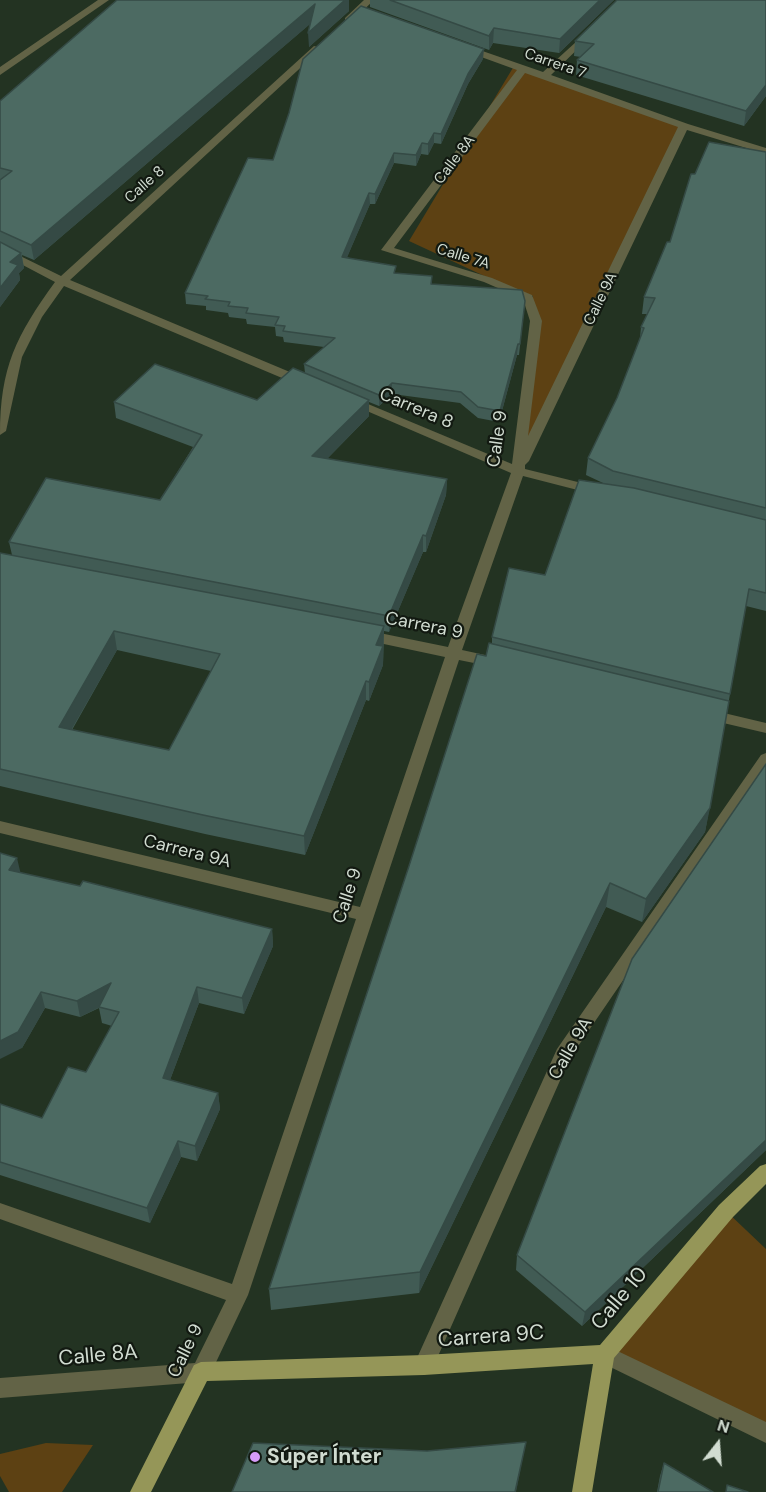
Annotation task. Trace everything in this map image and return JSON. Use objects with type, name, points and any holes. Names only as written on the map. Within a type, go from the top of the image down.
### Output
[{"type":"main road","name":"Calle 10","points":[[582,1492],[605,1354],[726,1212],[766,1172]]},
{"type":"main road","name":"Carrera 9C","points":[[201,1372],[424,1365],[605,1354]]},
{"type":"main road","name":"Calle 9","points":[[140,1492],[201,1372]]},
{"type":"street","points":[[0,72],[104,0]]},
{"type":"street","points":[[342,26],[369,0]]},
{"type":"street","points":[[545,76],[599,23]]},
{"type":"street","name":"Calle 8","points":[[0,431],[16,357],[36,317],[62,281],[324,42]]},
{"type":"street","name":"Carrera 7","points":[[457,45],[684,126],[763,150]]},
{"type":"street","name":"Calle 8A","points":[[387,250],[523,69]]},
{"type":"street","name":"Calle 9A","points":[[518,471],[684,126]]},
{"type":"street","points":[[763,150],[766,139]]},
{"type":"street","points":[[0,249],[62,281],[322,390]]},
{"type":"street","name":"Calle 7A","points":[[387,250],[488,280],[528,297]]},
{"type":"street","name":"Calle 9","points":[[201,1372],[238,1295],[454,652],[518,471],[536,321],[528,297]]},
{"type":"street","name":"Carrera 8","points":[[344,399],[518,471],[608,494]]},
{"type":"street","name":"Carrera 9","points":[[349,632],[454,652],[511,666]]},
{"type":"street","points":[[697,711],[766,728]]},
{"type":"street","name":"Calle 9A","points":[[424,1365],[564,1054],[766,759]]},
{"type":"street","name":"Carrera 9A","points":[[0,827],[366,915]]},
{"type":"street","points":[[0,1211],[238,1295]]},
{"type":"street","name":"Carrera 9C","points":[[605,1354],[766,1433]]},
{"type":"street","name":"Calle 8A","points":[[0,1389],[201,1372]]},
{"type":"shaded area","points":[[514,66],[684,126],[518,471],[533,296],[508,287],[409,241]]},
{"type":"shaded area","points":[[726,1211],[766,1249],[766,1435],[605,1354]]},
{"type":"shaded area","points":[[46,1443],[93,1445],[62,1492],[9,1492],[0,1476],[0,1454]]},
{"type":"building","points":[[117,0],[345,0],[308,33],[315,4],[31,245],[0,231],[0,180],[12,171],[0,168],[0,101]]},
{"type":"building","points":[[390,0],[600,0],[560,39],[494,28],[489,36]]},
{"type":"building","points":[[617,0],[766,0],[766,85],[746,111],[577,60],[594,44],[575,41]]},
{"type":"building","points":[[361,6],[484,49],[468,74],[441,134],[434,133],[428,144],[422,143],[416,155],[394,153],[375,194],[369,193],[342,257],[396,266],[394,273],[432,276],[431,284],[522,290],[525,301],[520,344],[518,344],[500,411],[478,407],[461,392],[392,383],[379,395],[304,364],[335,338],[283,331],[285,326],[275,325],[279,317],[246,313],[248,308],[228,306],[230,302],[205,299],[208,296],[185,293],[248,158],[273,160],[289,113],[303,59]]},
{"type":"building","points":[[709,142],[766,152],[766,508],[613,471],[588,458],[617,398],[644,328],[641,327],[655,298],[644,297],[667,242],[670,242],[691,174],[695,174]]},
{"type":"building","points":[[0,242],[21,253],[10,262],[18,265],[0,288]]},
{"type":"building","points":[[155,364],[257,400],[293,368],[369,400],[312,456],[447,479],[426,536],[423,535],[389,616],[9,542],[46,478],[160,500],[202,435],[114,402]]},
{"type":"building","points":[[579,480],[634,488],[766,520],[766,593],[749,589],[730,694],[492,637],[509,568],[545,575]]},
{"type":"building","points":[[0,553],[384,626],[376,645],[383,646],[369,682],[366,681],[304,836],[0,769]],"holes":[[[114,631],[220,654],[169,750],[59,727]]]},
{"type":"building","points":[[489,643],[729,701],[710,808],[646,899],[610,883],[420,1272],[269,1289],[477,654],[486,656]]},
{"type":"building","points":[[766,764],[766,1140],[585,1312],[517,1255],[632,959]]},
{"type":"building","points":[[0,853],[17,858],[9,870],[80,886],[83,881],[272,929],[242,998],[197,987],[163,1078],[218,1093],[195,1146],[178,1141],[147,1208],[0,1162],[0,1104],[42,1118],[68,1067],[86,1072],[119,1012],[99,1007],[111,983],[77,1001],[41,992],[18,1032],[0,1041]]},
{"type":"building","points":[[526,1442],[515,1492],[232,1492],[253,1443],[427,1451]]},
{"type":"building","points":[[664,1463],[713,1492],[658,1492]]},
{"type":"building","points":[[727,1485],[748,1492],[726,1492]]},
{"type":"place","name":"Súper Ínter","points":[[255,1457]]}]
